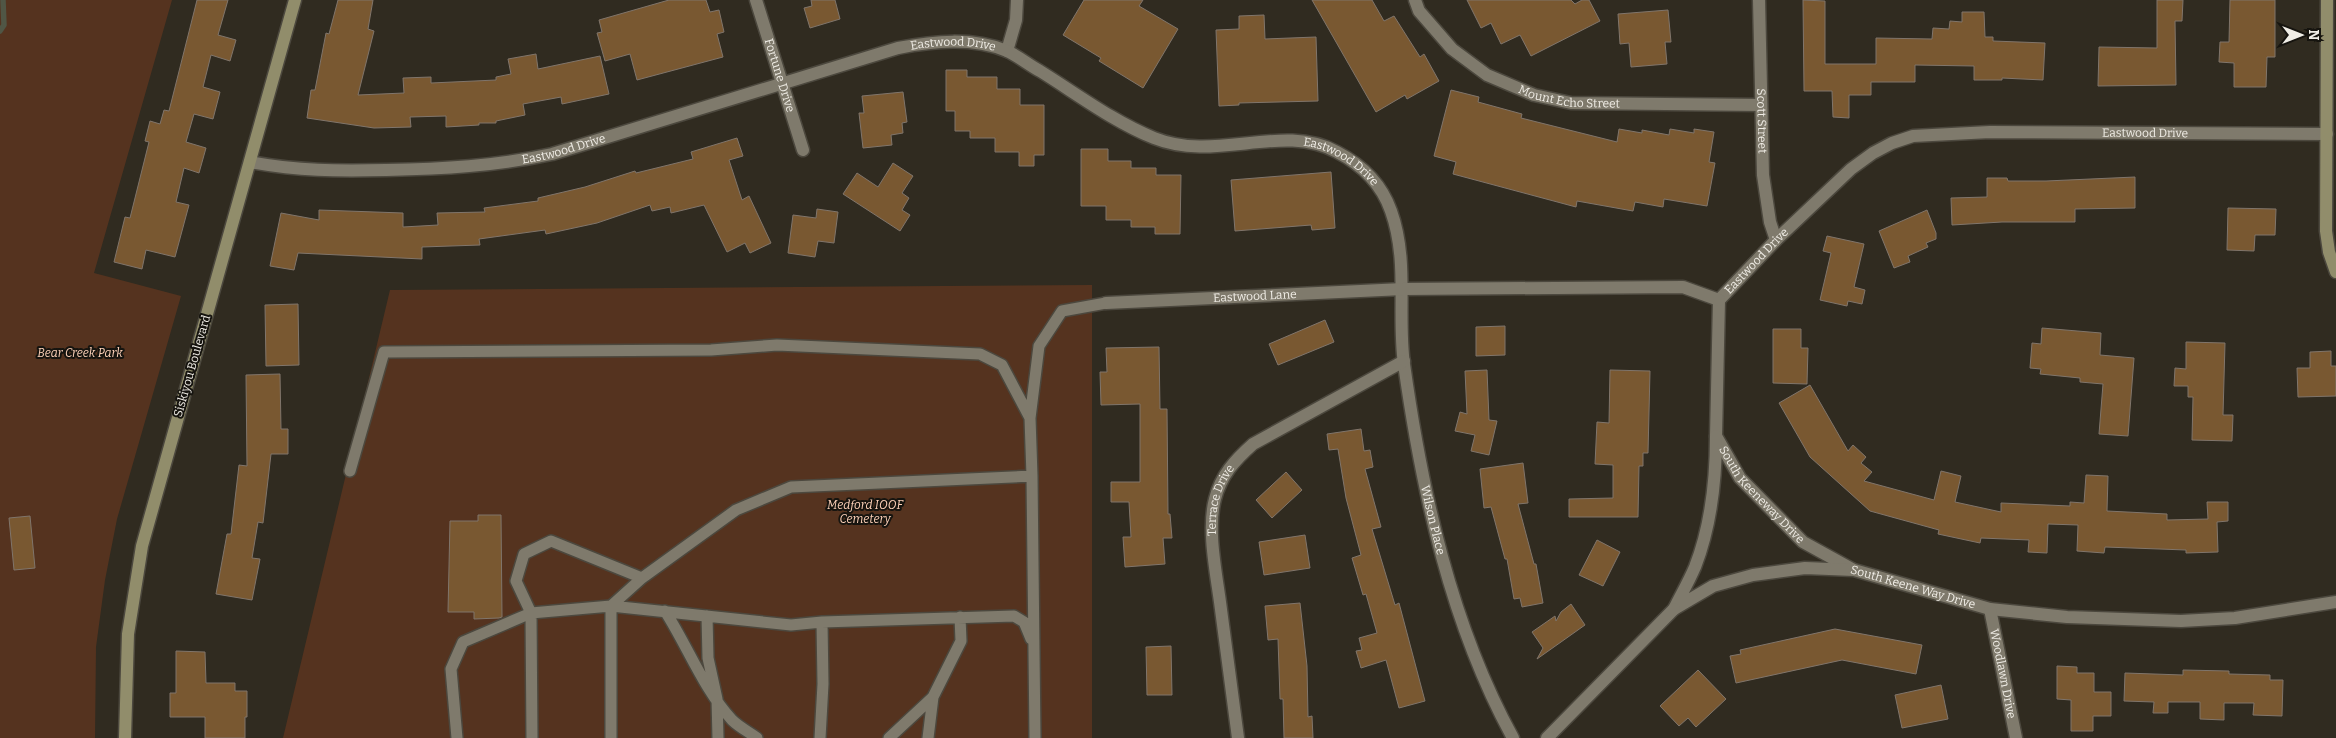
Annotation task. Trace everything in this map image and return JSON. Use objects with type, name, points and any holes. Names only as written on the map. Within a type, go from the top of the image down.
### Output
[{"type":"street","name":"Siskiyou Boulevard","points":[[125,738],[128,634],[142,546],[295,0]]},
{"type":"street","name":"Fortune Drive","points":[[756,0],[803,150]]},
{"type":"street","points":[[1007,51],[1016,20],[1018,0]]},
{"type":"street","name":"Mount Echo Street","points":[[1415,0],[1419,11],[1452,49],[1487,75],[1534,95],[1570,103],[1762,105]]},
{"type":"street","name":"Scott Street","points":[[1760,0],[1763,175],[1770,222],[1776,240]]},
{"type":"street","points":[[2327,0],[2326,231],[2329,252],[2336,272]]},
{"type":"street","name":"Eastwood Drive","points":[[250,162],[282,168],[318,171],[455,169],[509,163],[552,154],[898,48],[919,44],[961,41],[1007,51],[1126,124],[1154,138],[1183,146],[1206,148],[1289,140],[1315,142],[1352,160],[1368,173],[1382,190],[1391,210],[1399,236],[1403,289],[1683,287],[1719,300],[1776,240],[1858,164],[1892,143],[1913,136],[1990,132],[2327,134]]},
{"type":"street","name":"Eastwood Lane","points":[[1106,303],[1403,289]]},
{"type":"street","name":"Wilson Place","points":[[1403,289],[1404,361],[1420,456],[1444,561],[1480,668],[1494,702],[1513,738]]},
{"type":"street","name":"South Keeneway Drive","points":[[1719,300],[1716,436],[1740,478],[1803,542],[1854,570]]},
{"type":"street","name":"Terrace Drive","points":[[1238,738],[1215,566],[1213,518],[1215,499],[1222,482],[1232,462],[1253,444],[1404,361]]},
{"type":"street","points":[[1547,738],[1674,609],[1695,566],[1706,525],[1716,478],[1716,436]]},
{"type":"street","name":"South Keene Way Drive","points":[[1674,609],[1713,586],[1753,574],[1805,568],[1854,570],[1990,609],[2066,617],[2181,621],[2235,618],[2336,602]]},
{"type":"street","name":"Woodlawn Drive","points":[[1990,609],[2016,738]]},
{"type":"lane","points":[[1034,738],[1030,418],[1039,346],[1062,311],[1106,303]]},
{"type":"lane","points":[[350,471],[384,352],[710,350],[777,345],[980,354],[1002,366],[1030,418]]},
{"type":"lane","points":[[611,738],[611,606],[642,578],[736,510],[791,486],[1032,476]]},
{"type":"lane","points":[[532,738],[531,613],[516,582],[524,554],[551,541],[642,578]]},
{"type":"lane","points":[[457,738],[450,669],[463,642],[531,613],[611,606],[790,625],[822,622],[1014,616],[1024,622],[1034,645]]},
{"type":"lane","points":[[665,611],[683,639],[704,681],[717,699],[733,721],[757,738]]},
{"type":"lane","points":[[707,616],[708,658],[717,699],[718,738]]},
{"type":"lane","points":[[889,738],[933,696],[961,641],[960,617]]},
{"type":"lane","points":[[820,738],[823,684],[822,622]]},
{"type":"lane","points":[[928,738],[933,696]]},
{"type":"green space","name":"Bear Creek Park","points":[[0,0],[172,0],[94,273],[181,296],[117,519],[105,580],[96,647],[95,738],[0,738]]},
{"type":"green space","name":"Medford IOOF Cemetery","points":[[1092,285],[1092,738],[283,738],[390,290]]},
{"type":"building","points":[[197,0],[228,0],[218,35],[236,40],[230,61],[211,55],[203,87],[220,92],[213,119],[194,114],[186,142],[206,148],[199,173],[184,168],[176,202],[189,205],[175,257],[146,250],[142,269],[114,262],[125,217],[130,218],[149,142],[145,141],[150,121],[160,124],[164,110],[169,111]]},
{"type":"building","points":[[338,0],[373,0],[368,29],[374,31],[358,95],[404,93],[403,78],[431,77],[431,83],[496,80],[496,77],[511,74],[508,59],[536,54],[538,69],[600,56],[609,94],[562,104],[561,97],[523,104],[525,115],[496,121],[496,123],[479,123],[479,125],[446,127],[446,116],[410,117],[411,127],[374,128],[307,118],[311,90],[315,90],[326,33],[329,34]]},
{"type":"building","points":[[669,0],[706,0],[710,12],[719,10],[724,32],[717,34],[723,57],[637,80],[630,54],[605,61],[597,33],[602,32],[599,20]]},
{"type":"building","points":[[811,0],[835,0],[840,19],[810,28],[804,8],[812,6]]},
{"type":"building","points":[[1084,0],[1143,0],[1139,6],[1178,29],[1143,88],[1099,61],[1101,58],[1063,35]]},
{"type":"building","points":[[1312,0],[1372,0],[1384,21],[1394,16],[1420,57],[1424,54],[1439,81],[1407,99],[1405,95],[1376,112]]},
{"type":"building","points":[[1467,0],[1571,0],[1575,4],[1582,0],[1589,0],[1600,21],[1531,56],[1520,35],[1501,44],[1491,23],[1481,28]]},
{"type":"building","points":[[1803,0],[1825,1],[1825,64],[1876,64],[1876,38],[1932,39],[1933,28],[1949,29],[1950,21],[1962,22],[1962,12],[1984,12],[1985,37],[1993,37],[1993,41],[2045,43],[2043,80],[2002,78],[2002,80],[1974,80],[1974,66],[1915,65],[1915,82],[1871,82],[1871,95],[1849,95],[1849,118],[1833,117],[1832,91],[1804,91]]},
{"type":"building","points":[[2157,0],[2183,0],[2182,21],[2175,21],[2176,85],[2098,86],[2099,47],[2157,48]]},
{"type":"building","points":[[2230,0],[2275,0],[2275,57],[2267,57],[2266,87],[2234,87],[2234,63],[2219,62],[2220,42],[2229,42]]},
{"type":"building","points":[[1668,10],[1671,42],[1665,42],[1667,64],[1631,67],[1629,43],[1620,44],[1618,14]]},
{"type":"building","points":[[1264,15],[1265,39],[1316,37],[1318,101],[1239,103],[1239,105],[1219,106],[1216,30],[1239,29],[1239,16]]},
{"type":"building","points":[[946,70],[967,70],[967,77],[997,77],[997,89],[1020,89],[1020,105],[1044,105],[1044,155],[1034,155],[1034,166],[1019,166],[1019,152],[995,152],[995,138],[970,138],[970,131],[955,131],[955,111],[946,111]]},
{"type":"building","points":[[1451,90],[1479,97],[1478,102],[1522,114],[1521,118],[1617,142],[1619,129],[1642,133],[1642,130],[1669,135],[1670,129],[1694,133],[1694,129],[1714,132],[1709,162],[1715,163],[1707,206],[1664,199],[1663,207],[1635,202],[1633,211],[1577,201],[1576,207],[1453,174],[1456,162],[1434,156]]},
{"type":"building","points":[[903,92],[907,122],[902,123],[903,133],[891,135],[892,145],[863,148],[859,113],[864,113],[862,96]]},
{"type":"building","points":[[737,138],[743,156],[729,160],[742,200],[749,196],[771,243],[750,253],[745,243],[727,252],[704,205],[671,213],[670,207],[652,211],[650,205],[597,223],[546,234],[545,230],[479,239],[480,245],[422,247],[422,259],[298,253],[294,270],[270,266],[281,213],[319,220],[319,210],[403,213],[403,227],[438,225],[437,213],[485,212],[484,208],[538,201],[538,198],[585,187],[635,171],[636,173],[693,159],[691,152]]},
{"type":"building","points":[[1081,149],[1108,149],[1108,161],[1131,161],[1131,168],[1156,168],[1156,175],[1181,175],[1180,234],[1155,234],[1155,227],[1131,227],[1131,220],[1106,220],[1106,206],[1081,206]]},
{"type":"building","points":[[893,163],[913,176],[902,193],[909,198],[902,210],[910,215],[900,231],[843,194],[857,173],[878,187]]},
{"type":"building","points":[[1331,172],[1335,228],[1312,230],[1311,225],[1235,231],[1231,180]]},
{"type":"building","points":[[2135,177],[2135,208],[2075,209],[2075,222],[2002,222],[1952,225],[1951,198],[1987,197],[1987,178],[2007,178],[2008,181],[2046,181]]},
{"type":"building","points":[[2228,208],[2276,209],[2275,235],[2255,235],[2254,251],[2227,250]]},
{"type":"building","points":[[817,209],[838,212],[834,243],[818,241],[815,257],[788,253],[793,215],[816,218]]},
{"type":"building","points":[[1927,210],[1936,233],[1936,239],[1926,243],[1928,247],[1908,256],[1910,262],[1894,268],[1879,231]]},
{"type":"building","points":[[1827,236],[1864,244],[1854,287],[1865,290],[1862,304],[1848,301],[1847,306],[1820,300],[1831,253],[1823,251]]},
{"type":"building","points":[[298,304],[299,365],[266,366],[265,305]]},
{"type":"building","points":[[1325,320],[1334,342],[1278,365],[1269,344]]},
{"type":"building","points":[[1505,326],[1505,355],[1476,356],[1476,327]]},
{"type":"building","points":[[2042,328],[2101,333],[2100,355],[2134,358],[2128,436],[2099,434],[2103,384],[2080,382],[2080,378],[2040,374],[2041,369],[2030,368],[2032,343],[2041,344]]},
{"type":"building","points":[[1773,329],[1801,329],[1801,348],[1808,348],[1807,384],[1773,383]]},
{"type":"building","points":[[2186,342],[2225,343],[2223,415],[2233,415],[2232,441],[2192,440],[2193,397],[2188,397],[2188,386],[2174,386],[2175,368],[2186,369]]},
{"type":"building","points":[[1159,347],[1160,409],[1167,409],[1168,514],[1170,514],[1172,538],[1163,538],[1165,564],[1125,567],[1123,537],[1131,537],[1129,502],[1111,502],[1111,482],[1140,482],[1140,404],[1101,405],[1100,372],[1107,372],[1106,348]]},
{"type":"building","points":[[2331,351],[2331,366],[2336,366],[2336,396],[2298,397],[2297,368],[2310,368],[2310,352]]},
{"type":"building","points":[[1487,370],[1489,420],[1497,421],[1489,455],[1471,451],[1475,435],[1455,431],[1460,412],[1467,414],[1465,371]]},
{"type":"building","points":[[1610,370],[1650,371],[1648,453],[1643,453],[1643,466],[1639,466],[1638,517],[1569,517],[1569,499],[1613,498],[1613,465],[1595,464],[1597,422],[1609,423]]},
{"type":"building","points":[[280,374],[281,429],[288,429],[288,454],[271,454],[263,523],[258,522],[252,558],[260,559],[252,600],[216,594],[227,534],[231,534],[239,465],[247,466],[246,375]]},
{"type":"building","points":[[1810,385],[1848,451],[1853,445],[1866,457],[1861,463],[1872,472],[1864,481],[1934,500],[1941,471],[1961,476],[1955,502],[2001,512],[2001,503],[2070,506],[2070,502],[2084,503],[2086,475],[2108,476],[2107,511],[2167,514],[2167,520],[2208,519],[2207,502],[2228,502],[2228,521],[2217,522],[2218,552],[2186,553],[2186,550],[2105,547],[2104,553],[2077,551],[2078,525],[2048,524],[2047,553],[2028,552],[2029,540],[1981,538],[1980,543],[1938,534],[1939,530],[1870,511],[1810,457],[1779,403]]},
{"type":"building","points":[[1361,429],[1364,451],[1370,450],[1373,467],[1365,469],[1381,527],[1372,529],[1395,605],[1399,603],[1425,701],[1399,708],[1386,660],[1361,668],[1356,651],[1362,650],[1359,638],[1377,633],[1366,594],[1363,595],[1352,558],[1361,555],[1346,498],[1338,449],[1329,450],[1327,434]]},
{"type":"building","points":[[1523,463],[1528,503],[1518,504],[1534,564],[1536,564],[1543,603],[1522,607],[1520,598],[1514,599],[1507,559],[1505,559],[1491,507],[1484,508],[1480,469]]},
{"type":"building","points":[[1286,472],[1302,490],[1272,518],[1256,500]]},
{"type":"building","points":[[478,515],[501,515],[502,617],[499,618],[474,619],[474,612],[448,612],[450,521],[478,521]]},
{"type":"building","points":[[30,516],[35,568],[14,570],[9,518]]},
{"type":"building","points":[[1305,535],[1310,568],[1264,575],[1259,542]]},
{"type":"building","points":[[1597,540],[1620,552],[1603,586],[1579,575]]},
{"type":"building","points":[[1300,603],[1307,666],[1308,717],[1312,716],[1313,738],[1284,738],[1283,699],[1280,699],[1278,639],[1268,640],[1265,606]]},
{"type":"building","points":[[1571,604],[1585,625],[1537,659],[1543,648],[1532,632],[1555,616],[1556,621],[1561,612]]},
{"type":"building","points":[[1835,629],[1922,645],[1916,674],[1842,660],[1736,683],[1730,656],[1741,654],[1740,650]]},
{"type":"building","points":[[1171,646],[1172,695],[1147,695],[1146,647]]},
{"type":"building","points":[[176,651],[205,652],[206,683],[235,683],[235,691],[247,691],[245,738],[205,738],[205,717],[170,717],[170,693],[176,693]]},
{"type":"building","points":[[2057,666],[2077,667],[2077,673],[2094,673],[2094,692],[2111,692],[2111,716],[2093,716],[2093,731],[2071,731],[2071,700],[2057,699]]},
{"type":"building","points":[[1698,670],[1726,699],[1696,727],[1688,718],[1679,726],[1660,706]]},
{"type":"building","points":[[2183,670],[2229,671],[2229,674],[2270,675],[2270,680],[2283,680],[2282,716],[2253,715],[2254,703],[2224,703],[2224,720],[2200,719],[2200,702],[2168,702],[2168,713],[2153,713],[2154,702],[2124,701],[2125,673],[2183,675]]},
{"type":"building","points":[[1941,685],[1948,719],[1902,728],[1895,695]]},
{"type":"waterway","points":[[0,31],[4,25],[3,0]]}]
